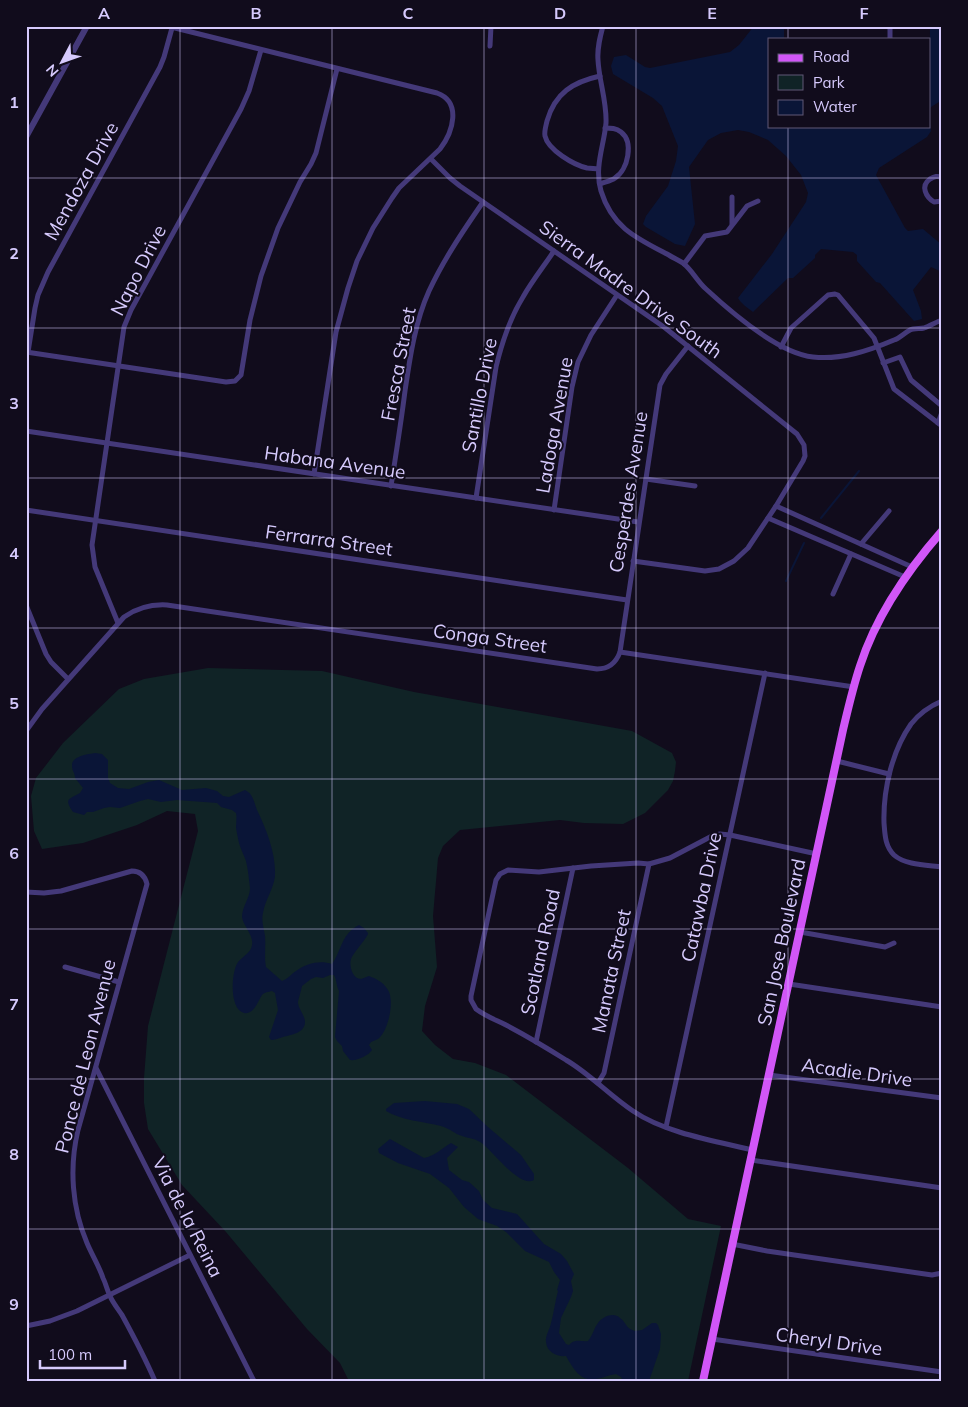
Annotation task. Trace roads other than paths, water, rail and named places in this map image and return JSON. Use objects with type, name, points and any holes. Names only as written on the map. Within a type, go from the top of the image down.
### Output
[{"type":"main road","name":"San Jose Boulevard","points":[[703,1381],[788,984],[860,664],[873,633],[895,592],[912,567],[942,531]]},
{"type":"street","points":[[26,137],[87,26]]},
{"type":"street","points":[[490,46],[491,26]]},
{"type":"street","points":[[604,26],[598,47],[600,76],[606,113],[599,157],[600,184],[609,209],[620,225],[633,237],[684,264],[704,288],[752,327],[781,347],[800,355],[829,358],[855,354],[894,340],[912,329],[925,328],[942,320]]},
{"type":"street","points":[[170,27],[437,93],[446,98],[454,114],[446,142],[399,188],[373,228],[357,261],[336,332],[314,474]]},
{"type":"street","name":"Mendoza Drive","points":[[27,352],[38,295],[48,272],[160,67],[170,27]]},
{"type":"street","name":"Napo Drive","points":[[118,623],[95,567],[92,545],[123,335],[128,318],[241,109],[249,91],[261,50]]},
{"type":"street","points":[[27,352],[226,382],[238,379],[243,370],[250,320],[261,276],[278,228],[316,153],[337,69]]},
{"type":"street","points":[[598,169],[587,168],[570,161],[549,145],[545,137],[545,130],[551,109],[560,96],[572,85],[600,76]]},
{"type":"street","points":[[600,184],[616,178],[622,172],[628,152],[627,141],[620,131],[615,128],[605,128]]},
{"type":"street","name":"Sierra Madre Drive South","points":[[430,159],[450,178],[483,202],[664,327],[802,439],[805,450],[803,461],[776,506]]},
{"type":"street","points":[[942,177],[934,177],[924,185],[924,190],[930,199],[934,202],[942,201]]},
{"type":"street","points":[[732,197],[732,225]]},
{"type":"street","points":[[684,264],[705,236],[727,232],[747,206],[758,201]]},
{"type":"street","name":"Fresca Street","points":[[391,486],[410,358],[421,316],[429,292],[444,262],[483,202]]},
{"type":"street","name":"Santillo Drive","points":[[476,498],[500,349],[520,302],[554,251]]},
{"type":"street","name":"Ladoga Avenue","points":[[554,510],[576,369],[591,335],[618,295]]},
{"type":"street","points":[[781,347],[791,328],[828,295],[838,295],[871,333],[894,389],[940,425],[942,412]]},
{"type":"street","name":"Cesperdes Avenue","points":[[620,652],[638,522],[660,386],[666,374],[688,346]]},
{"type":"street","points":[[883,363],[900,357],[911,380],[942,406]]},
{"type":"street","name":"Habana Avenue","points":[[26,431],[638,522]]},
{"type":"street","points":[[646,478],[695,486]]},
{"type":"street","points":[[633,561],[705,571],[719,569],[743,554],[776,506],[912,567]]},
{"type":"street","name":"Ferrarra Street","points":[[26,510],[627,600]]},
{"type":"street","points":[[861,544],[889,511]]},
{"type":"street","points":[[768,518],[905,577]]},
{"type":"street","points":[[832,594],[851,554]]},
{"type":"street","points":[[26,605],[46,654],[57,669],[68,679]]},
{"type":"street","name":"Conga Street","points":[[26,731],[42,709],[118,623],[131,612],[143,607],[167,605],[597,669],[602,669],[613,663],[620,652]]},
{"type":"street","points":[[620,652],[854,687]]},
{"type":"street","name":"Catawba Drive","points":[[666,1127],[765,673]]},
{"type":"street","points":[[942,701],[928,708],[911,724],[889,774],[884,816],[886,841],[891,852],[902,860],[942,867]]},
{"type":"street","points":[[837,761],[889,774]]},
{"type":"street","points":[[753,1150],[683,1133],[652,1122],[634,1112],[577,1066],[476,1010],[471,996],[496,880],[500,874],[508,870],[540,872],[638,863],[649,864],[670,858],[712,836],[720,834],[817,854]]},
{"type":"street","name":"Manata Street","points":[[598,1083],[604,1073],[649,864]]},
{"type":"street","name":"Scotland Road","points":[[536,1042],[573,868]]},
{"type":"street","name":"Ponce de Leon Avenue","points":[[26,892],[44,893],[61,891],[132,871],[143,874],[147,884],[75,1142],[73,1176],[81,1227],[87,1244],[104,1278],[109,1295],[141,1352],[154,1381]]},
{"type":"street","points":[[800,932],[886,947],[894,943]]},
{"type":"street","points":[[65,967],[119,982]]},
{"type":"street","points":[[788,984],[942,1007]]},
{"type":"street","name":"Via de la Reina","points":[[96,1068],[254,1381]]},
{"type":"street","name":"Acadie Drive","points":[[769,1075],[942,1098]]},
{"type":"street","points":[[751,1160],[942,1188]]},
{"type":"street","points":[[732,1244],[767,1251],[932,1275],[942,1273]]},
{"type":"street","points":[[26,1326],[62,1317],[190,1254]]},
{"type":"street","name":"Cheryl Drive","points":[[712,1339],[942,1372]]},
{"type":"water","points":[[754,26],[784,26],[784,38],[768,38],[768,128],[930,128],[930,123],[931,131],[927,137],[879,168],[876,175],[905,228],[908,231],[923,229],[942,245],[942,272],[931,267],[913,290],[922,319],[914,321],[880,283],[876,282],[857,261],[857,255],[853,252],[821,249],[815,255],[815,258],[793,278],[788,278],[753,312],[740,301],[738,298],[772,254],[806,202],[808,193],[801,175],[786,156],[768,140],[749,132],[738,130],[721,133],[708,140],[689,167],[695,224],[685,246],[675,244],[643,224],[646,216],[668,186],[676,161],[678,146],[662,106],[653,98],[613,74],[611,66],[614,57],[626,55],[645,67],[650,68],[730,52],[739,45]]},
{"type":"water","points":[[930,26],[942,26],[942,100],[930,108],[930,38]]},
{"type":"water","points":[[95,753],[102,754],[108,760],[108,778],[110,783],[118,788],[129,789],[159,780],[182,790],[206,788],[229,797],[245,790],[250,794],[268,835],[275,868],[274,881],[262,916],[266,967],[282,981],[309,964],[323,962],[332,964],[349,933],[359,925],[364,928],[368,934],[351,959],[352,971],[355,977],[361,979],[369,976],[382,983],[388,990],[391,1001],[385,1030],[378,1039],[371,1042],[369,1045],[372,1050],[370,1052],[359,1059],[350,1060],[335,1037],[339,991],[334,975],[323,978],[316,977],[302,986],[298,1002],[305,1022],[303,1029],[293,1034],[272,1040],[269,1037],[278,1010],[275,993],[272,991],[262,995],[250,1012],[244,1013],[239,1010],[234,998],[234,974],[238,962],[250,950],[252,941],[242,917],[250,888],[246,861],[236,828],[236,813],[221,807],[217,803],[177,800],[161,802],[148,799],[120,808],[110,807],[87,812],[84,815],[73,812],[68,801],[80,793],[83,788],[75,778],[72,763],[80,756]]},
{"type":"water","points":[[425,1101],[457,1104],[469,1109],[521,1155],[534,1174],[534,1180],[522,1179],[478,1141],[459,1135],[444,1127],[405,1119],[386,1111],[394,1103]]},
{"type":"water","points":[[390,1139],[424,1158],[435,1154],[451,1143],[458,1147],[447,1158],[449,1170],[462,1180],[469,1182],[479,1191],[483,1200],[492,1208],[517,1214],[544,1244],[561,1254],[574,1274],[571,1281],[573,1291],[561,1318],[559,1333],[566,1344],[569,1345],[576,1341],[588,1341],[598,1323],[603,1318],[609,1316],[618,1316],[629,1328],[635,1331],[642,1330],[652,1323],[656,1323],[661,1334],[660,1349],[649,1381],[623,1381],[616,1374],[596,1379],[586,1378],[578,1373],[566,1356],[556,1355],[551,1352],[548,1349],[546,1340],[560,1280],[549,1262],[525,1251],[506,1232],[497,1226],[478,1219],[464,1207],[449,1188],[430,1174],[398,1163],[379,1153],[378,1149]]},
{"type":"waterway","points":[[821,518],[859,471]]},
{"type":"waterway","points":[[786,581],[804,543]]}]
